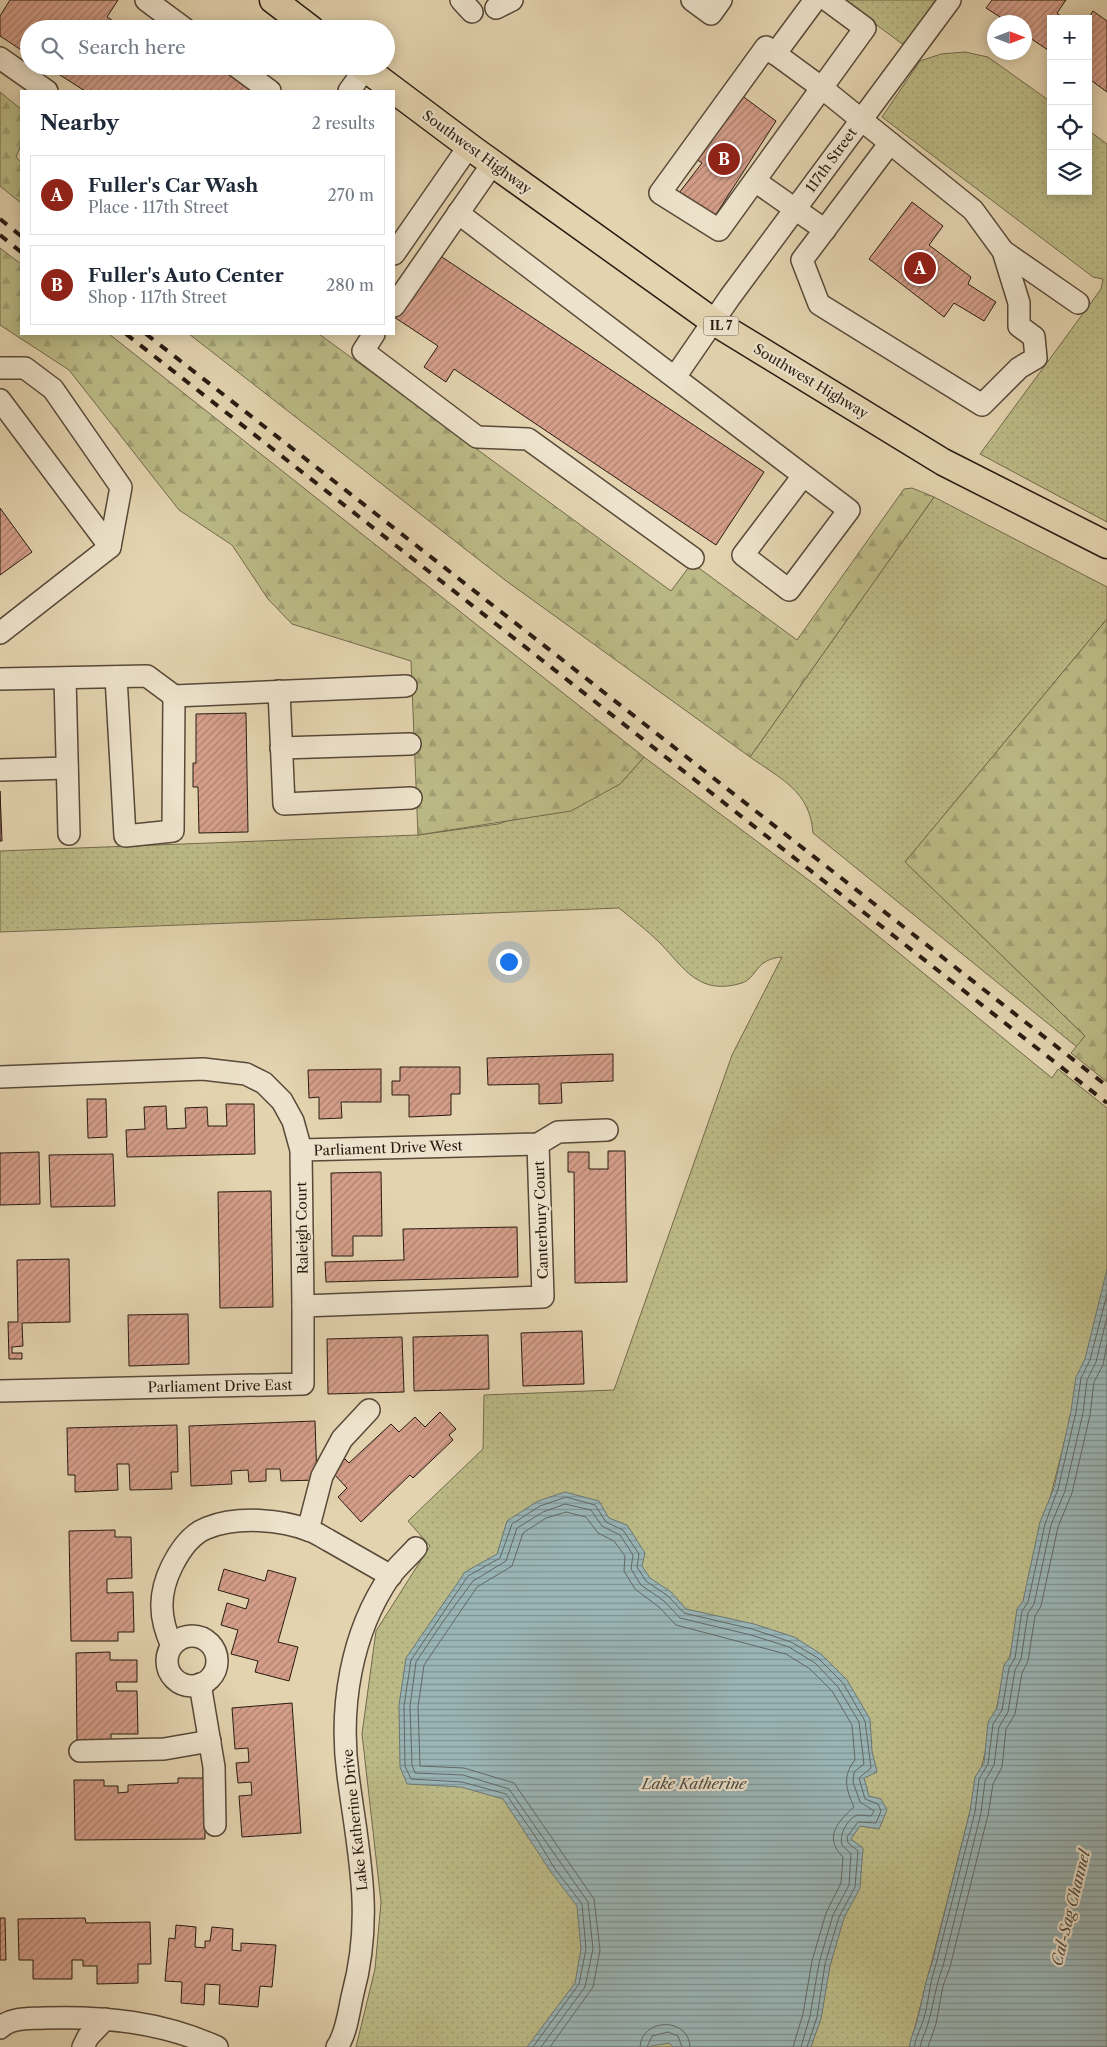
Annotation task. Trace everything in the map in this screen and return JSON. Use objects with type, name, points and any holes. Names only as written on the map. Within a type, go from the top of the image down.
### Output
[{"type":"main road","points":[[273,0],[299,20]]},
{"type":"main road","name":"Southwest Highway","points":[[373,75],[393,90]]},
{"type":"main road","name":"Southwest Highway","points":[[395,92],[714,322],[943,462],[1107,545]]},
{"type":"street","points":[[146,0],[173,20]]},
{"type":"street","points":[[692,0],[711,14],[721,0]]},
{"type":"street","points":[[776,54],[815,0]]},
{"type":"street","points":[[827,0],[865,28],[822,88],[755,181],[719,230],[660,193],[766,47],[822,88],[973,210],[1003,251],[1078,303]]},
{"type":"street","name":"117th Street","points":[[675,377],[860,119],[950,0]]},
{"type":"street","points":[[0,58],[20,72]]},
{"type":"street","points":[[24,75],[46,90]]},
{"type":"street","points":[[248,75],[269,90]]},
{"type":"street","points":[[349,90],[358,75]]},
{"type":"street","points":[[890,143],[802,260],[820,304],[982,405],[1019,368],[1036,358],[1034,337],[1019,326],[1019,303],[1003,251]]},
{"type":"street","points":[[395,253],[469,146]]},
{"type":"street","points":[[395,305],[493,163]]},
{"type":"street","points":[[755,181],[825,230]]},
{"type":"street","points":[[458,213],[849,510],[789,590],[743,556],[803,476]]},
{"type":"street","points":[[373,335],[363,351],[478,437],[528,439],[693,558]]},
{"type":"street","points":[[0,368],[25,368],[53,389],[121,487],[110,547],[0,633]]},
{"type":"street","points":[[0,400],[110,547]]},
{"type":"street","points":[[0,679],[147,676],[174,696],[406,686]]},
{"type":"street","points":[[116,677],[125,836],[173,831],[174,696]]},
{"type":"street","points":[[65,678],[69,834]]},
{"type":"street","points":[[279,691],[284,804],[411,798]]},
{"type":"street","points":[[281,748],[410,744]]},
{"type":"street","points":[[0,770],[67,768]]},
{"type":"street","name":"Parliament Drive West","points":[[0,1077],[203,1070],[246,1074],[264,1083],[282,1102],[293,1121],[300,1150],[538,1144],[558,1132],[607,1130]]},
{"type":"street","name":"Canterbury Court","points":[[303,1306],[543,1297],[538,1144]]},
{"type":"street","name":"Raleigh Court","points":[[300,1150],[303,1306]]},
{"type":"street","name":"Parliament Drive East","points":[[0,1391],[303,1384],[303,1306]]},
{"type":"street","points":[[308,1530],[322,1476],[342,1439],[369,1410]]},
{"type":"street","points":[[172,1646],[186,1637],[202,1638],[214,1650],[216,1666],[213,1674],[200,1684],[184,1685],[172,1676],[167,1661],[172,1646],[163,1621],[161,1598],[165,1581],[176,1557],[191,1538],[205,1528],[246,1521],[272,1522],[308,1530],[391,1576]]},
{"type":"street","name":"Lake Katherine Drive","points":[[337,2047],[363,1948],[363,1880],[348,1774],[348,1686],[357,1646],[368,1616],[391,1576],[416,1548]]},
{"type":"street","points":[[200,1684],[214,1767],[215,1824]]},
{"type":"street","points":[[80,1751],[164,1749],[210,1742]]},
{"type":"street","points":[[0,2028],[4,2023],[18,2019],[83,2017],[141,2022],[188,2034],[217,2047]]},
{"type":"street","points":[[83,2047],[88,2037],[105,2019]]},
{"type":"green space","points":[[843,0],[941,0],[905,46]]},
{"type":"green space","points":[[965,52],[987,57],[987,60],[992,60],[1047,99],[1047,195],[1092,195],[1092,133],[1107,144],[1107,522],[980,454],[1101,289],[1103,279],[1093,277],[882,117],[920,61],[941,54]]},
{"type":"green space","points":[[0,92],[20,108],[20,147],[16,157],[20,161],[20,202],[0,186]]},
{"type":"green space","points":[[0,248],[20,263],[20,335],[110,335],[644,757],[620,784],[571,811],[418,835],[411,661],[292,624],[268,599],[232,545],[179,510],[69,370],[0,325]]},
{"type":"green space","points":[[190,335],[320,335],[671,591],[692,563],[797,640],[904,489],[912,488],[934,497],[750,757],[505,580]]},
{"type":"green space","points":[[934,497],[1107,587],[1107,619],[905,862],[1085,1036],[1077,1047],[813,833],[811,819],[800,796],[783,780],[750,757]]},
{"type":"green space","points":[[1107,619],[1107,1082],[1071,1053],[1085,1036],[905,862]]},
{"type":"green space","points":[[644,757],[818,887],[1052,1078],[1058,1069],[1107,1108],[1107,1275],[910,2047],[356,2047],[375,1969],[381,1902],[362,1734],[376,1631],[430,1546],[408,1521],[483,1449],[484,1395],[614,1390],[732,1055],[782,957],[766,961],[747,981],[742,983],[715,986],[704,983],[686,971],[655,938],[619,908],[0,932],[0,851],[418,835],[498,824],[620,784]]},
{"type":"water","name":"Cal-Sag Channel","points":[[1107,1269],[1107,2047],[909,2047],[970,1811],[975,1777],[984,1763],[988,1722],[997,1708],[1004,1665],[1010,1657],[1017,1609],[1023,1601],[1040,1522],[1054,1488],[1071,1411],[1076,1377],[1085,1359]]},
{"type":"water","name":"Lake Katherine","points":[[565,1492],[599,1501],[609,1518],[627,1525],[645,1553],[642,1566],[650,1578],[671,1592],[686,1609],[754,1624],[794,1637],[821,1654],[847,1680],[870,1719],[872,1751],[877,1772],[864,1778],[869,1796],[881,1799],[887,1810],[879,1829],[860,1826],[851,1839],[863,1848],[860,1888],[844,1918],[830,1966],[821,2019],[811,2047],[673,2047],[669,2043],[646,2047],[527,2047],[575,1983],[581,1949],[577,1906],[551,1872],[503,1799],[461,1787],[407,1784],[400,1767],[399,1705],[406,1658],[465,1572],[497,1554],[507,1521],[538,1501]]},
{"type":"building","points":[[10,0],[118,0],[107,17],[112,20],[20,20],[20,49],[0,36],[0,16]]},
{"type":"building","points":[[992,0],[1066,0],[1057,13],[1059,15],[1047,15],[1047,49],[1032,39],[1032,15],[997,15],[986,8]]},
{"type":"building","points":[[1093,11],[1107,21],[1107,92],[1092,81],[1090,15]]},
{"type":"building","points":[[60,75],[229,75],[252,90],[83,90]]},
{"type":"building","points":[[741,95],[776,121],[713,219],[679,193],[702,163],[689,154]]},
{"type":"building","points":[[912,202],[943,226],[929,245],[971,277],[968,284],[996,302],[984,321],[954,303],[944,317],[869,259]]},
{"type":"building","points":[[436,253],[764,472],[716,545],[454,369],[446,382],[424,367],[438,346],[395,318]]},
{"type":"building","points":[[0,508],[32,552],[0,575]]},
{"type":"building","points":[[246,713],[248,832],[199,833],[198,787],[193,787],[193,763],[196,763],[196,714]]},
{"type":"building","points":[[0,791],[2,841],[0,841]]},
{"type":"building","points":[[613,1054],[613,1081],[561,1083],[562,1103],[539,1104],[539,1084],[488,1085],[487,1058]]},
{"type":"building","points":[[400,1067],[460,1067],[460,1094],[451,1094],[451,1115],[409,1117],[409,1095],[392,1095],[392,1081],[400,1081]]},
{"type":"building","points":[[381,1069],[381,1102],[341,1102],[342,1118],[319,1119],[319,1097],[309,1098],[308,1070]]},
{"type":"building","points":[[87,1099],[106,1099],[107,1137],[88,1138]]},
{"type":"building","points":[[226,1104],[254,1104],[255,1154],[127,1157],[126,1130],[145,1129],[144,1107],[166,1106],[167,1129],[186,1128],[185,1108],[207,1107],[208,1126],[227,1126]]},
{"type":"building","points":[[608,1151],[625,1151],[627,1282],[575,1283],[574,1172],[568,1172],[568,1152],[589,1152],[589,1169],[608,1169]]},
{"type":"building","points":[[39,1152],[40,1204],[0,1205],[0,1153]]},
{"type":"building","points":[[113,1154],[115,1206],[51,1207],[49,1155]]},
{"type":"building","points":[[381,1172],[382,1236],[353,1236],[353,1256],[332,1256],[331,1173]]},
{"type":"building","points":[[271,1191],[273,1307],[220,1308],[218,1192]]},
{"type":"building","points":[[517,1227],[518,1277],[326,1282],[325,1262],[404,1260],[403,1229]]},
{"type":"building","points":[[69,1259],[70,1322],[22,1323],[23,1346],[12,1347],[12,1353],[22,1353],[22,1359],[9,1359],[8,1322],[18,1322],[17,1260]]},
{"type":"building","points":[[188,1314],[189,1364],[129,1366],[128,1315]]},
{"type":"building","points":[[582,1331],[584,1384],[523,1386],[521,1333]]},
{"type":"building","points":[[488,1335],[489,1389],[414,1391],[413,1337]]},
{"type":"building","points":[[402,1337],[404,1392],[328,1394],[327,1339]]},
{"type":"building","points":[[440,1412],[456,1429],[449,1435],[453,1440],[413,1478],[410,1475],[361,1522],[338,1497],[347,1488],[332,1472],[345,1459],[349,1463],[391,1424],[399,1432],[415,1417],[425,1427]]},
{"type":"building","points":[[315,1421],[317,1480],[281,1481],[280,1469],[266,1469],[266,1481],[249,1482],[248,1470],[231,1471],[232,1484],[191,1486],[189,1426]]},
{"type":"building","points":[[177,1425],[178,1472],[171,1472],[172,1489],[130,1490],[129,1464],[117,1464],[118,1490],[75,1492],[75,1475],[68,1475],[67,1428]]},
{"type":"building","points":[[115,1530],[115,1537],[131,1537],[132,1578],[107,1579],[107,1593],[133,1592],[134,1632],[118,1632],[118,1641],[71,1641],[69,1531]]},
{"type":"building","points":[[224,1569],[265,1581],[268,1570],[296,1578],[278,1642],[298,1647],[289,1681],[255,1672],[258,1661],[231,1654],[238,1630],[221,1625],[227,1603],[246,1609],[249,1599],[218,1590]]},
{"type":"building","points":[[110,1652],[110,1660],[137,1660],[137,1682],[116,1682],[117,1691],[137,1691],[138,1734],[111,1734],[111,1742],[77,1742],[76,1653]]},
{"type":"building","points":[[292,1703],[301,1833],[242,1837],[239,1796],[252,1795],[251,1782],[238,1783],[236,1763],[249,1762],[248,1748],[235,1749],[232,1708]]},
{"type":"building","points":[[178,1778],[205,1778],[205,1839],[75,1840],[74,1780],[104,1780],[104,1786],[118,1786],[118,1793],[128,1792],[128,1785],[178,1783]]},
{"type":"building","points":[[0,1918],[5,1918],[6,1960],[0,1960]]},
{"type":"building","points":[[85,1918],[86,1923],[150,1922],[151,1964],[138,1964],[138,1983],[97,1984],[97,1966],[83,1966],[83,1960],[72,1960],[72,1979],[33,1979],[33,1960],[19,1960],[18,1919]]},
{"type":"building","points":[[176,1925],[196,1927],[195,1947],[205,1948],[205,1941],[210,1941],[212,1927],[233,1929],[232,1950],[241,1951],[241,1943],[276,1945],[272,1987],[260,1986],[258,2007],[219,2004],[220,1985],[205,1984],[204,2005],[181,2003],[182,1982],[165,1981],[169,1938],[175,1939]]},
{"type":"railway","points":[[0,219],[20,235]]},
{"type":"railway","points":[[0,235],[20,251]]},
{"type":"railway","points":[[127,335],[1107,1103]]},
{"type":"railway","points":[[147,335],[1107,1086]]},
{"type":"place","name":"Fuller's Auto Center","points":[[724,159]]},
{"type":"place","name":"Fuller's Car Wash","points":[[920,268]]}]
